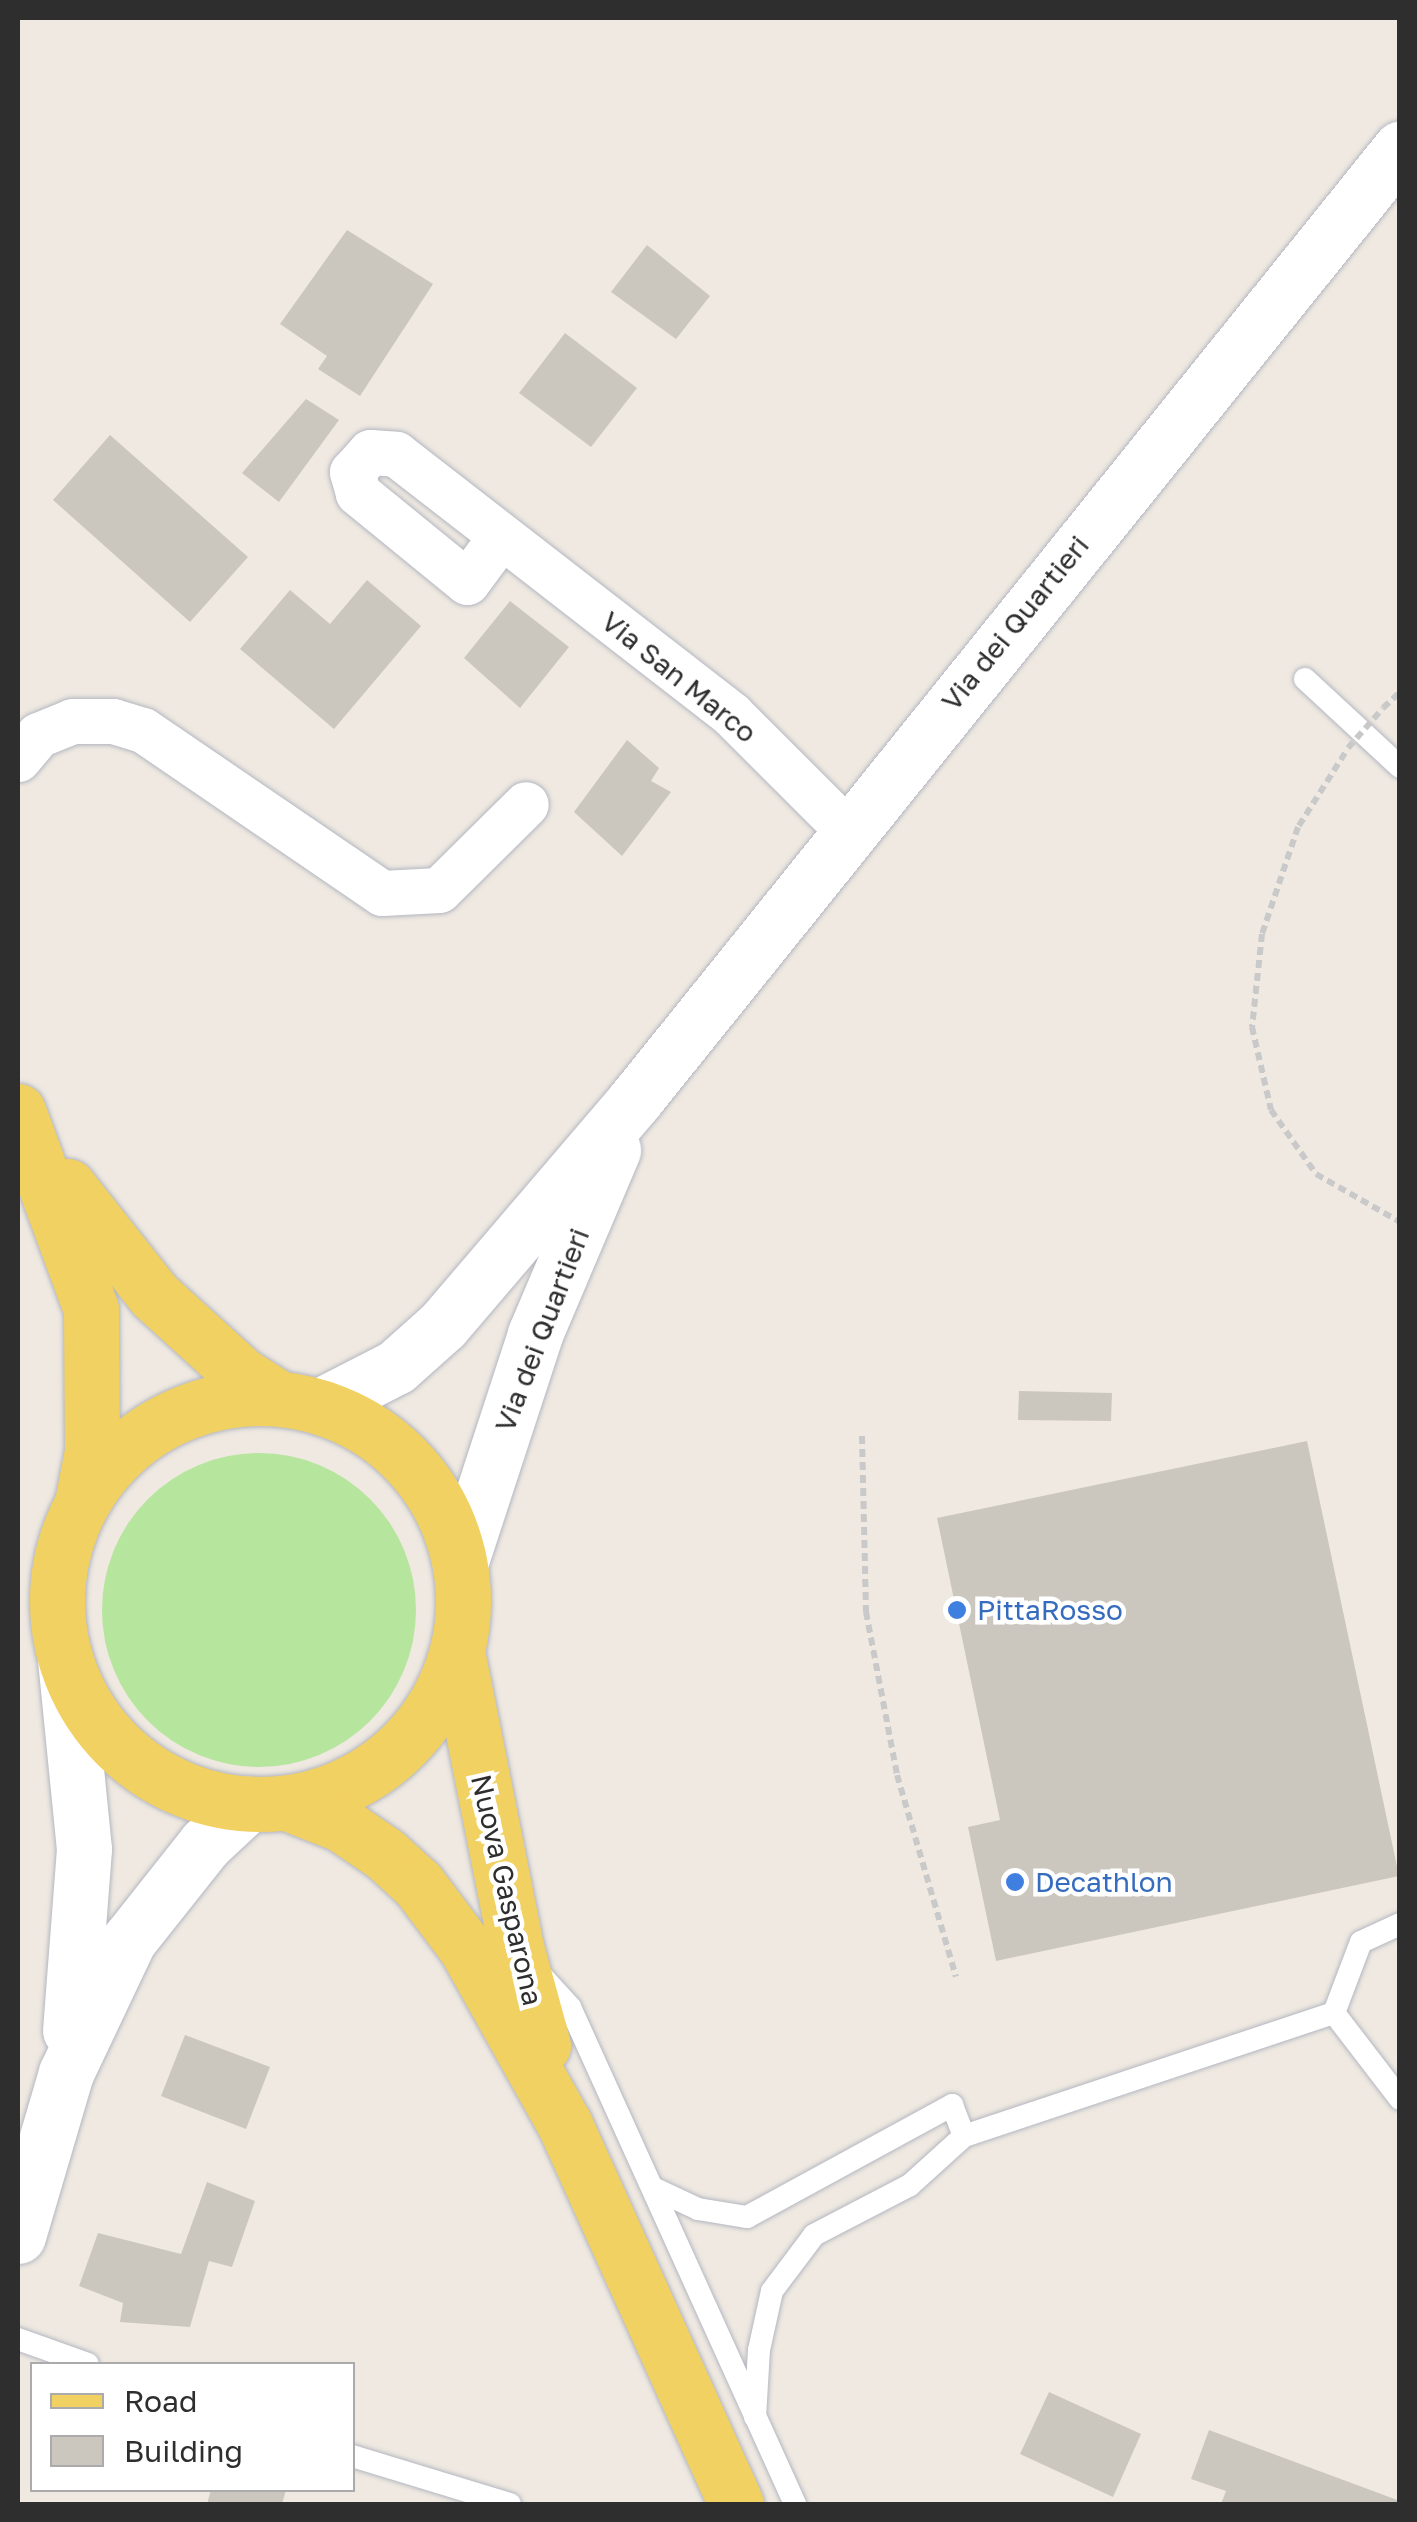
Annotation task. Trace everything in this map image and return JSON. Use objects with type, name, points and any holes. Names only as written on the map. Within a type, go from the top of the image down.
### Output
[{"type":"main road","name":"Nuova Gasparona","points":[[25,1125],[154,1295],[242,1375],[384,1441],[426,1483],[460,1564],[457,1652],[516,1947],[565,2126]]},
{"type":"main road","name":"Nuova Gasparona","points":[[25,1125],[91,1308],[94,1413],[82,1501],[60,1570],[56,1606],[65,1659],[80,1698],[134,1761],[182,1788],[268,1804],[341,1824],[418,1884],[466,1948],[565,2126],[736,2504]]},
{"type":"main road","name":"Nuova Gasparona","points":[[82,1501],[132,1441],[165,1420],[201,1405],[300,1402]]},
{"type":"main road","name":"Nuova Gasparona","points":[[268,1804],[345,1786],[395,1753],[433,1707],[457,1652]]},
{"type":"street","name":"Via dei Quartieri","points":[[300,1402],[419,1350],[635,1100],[847,830],[1400,149]]},
{"type":"street","name":"Via San Marco","points":[[501,536],[732,714],[847,830]]},
{"type":"street","points":[[18,759],[38,735],[72,721],[113,720],[143,730],[382,892],[439,890],[526,804]]},
{"type":"street","name":"Via dei Quartieri","points":[[460,1564],[535,1334],[635,1100]]},
{"type":"street","points":[[65,1659],[84,1849],[66,2073]]},
{"type":"street","points":[[18,2236],[66,2073],[129,1940],[204,1844],[268,1804]]},
{"type":"lane","points":[[1305,679],[1400,767]]},
{"type":"lane","points":[[1334,2014],[1361,1942],[1400,1924]]},
{"type":"lane","points":[[516,1947],[570,2007],[795,2504]]},
{"type":"lane","points":[[1334,2014],[1400,2100]]},
{"type":"lane","points":[[755,2418],[759,2350],[772,2291],[814,2235],[910,2185],[964,2136],[1334,2014]]},
{"type":"lane","points":[[654,2188],[698,2209],[748,2217],[952,2104],[964,2136]]},
{"type":"lane","points":[[18,2339],[82,2362]]},
{"type":"lane","points":[[355,2457],[510,2504]]},
{"type":"path","points":[[1400,692],[1348,748],[1292,844],[1262,934],[1252,1027],[1271,1110],[1316,1174],[1400,1222]]},
{"type":"path","points":[[862,1436],[866,1612],[897,1775],[956,1978]]},
{"type":"green space","points":[[274,1453],[305,1459],[333,1471],[359,1488],[381,1510],[410,1564],[416,1610],[410,1656],[398,1684],[381,1710],[359,1732],[305,1761],[244,1767],[213,1761],[185,1749],[159,1732],[137,1710],[108,1656],[102,1595],[108,1564],[120,1536],[137,1510],[159,1488],[213,1459]]},
{"type":"building","points":[[347,230],[433,284],[360,396],[318,369],[327,356],[280,324]]},
{"type":"building","points":[[647,245],[710,296],[676,339],[611,292]]},
{"type":"building","points":[[565,333],[637,388],[591,447],[519,393]]},
{"type":"building","points":[[306,399],[339,420],[279,502],[242,473]]},
{"type":"building","points":[[110,435],[248,557],[190,622],[53,500]]},
{"type":"building","points":[[367,580],[421,626],[334,729],[240,649],[290,590],[330,624]]},
{"type":"building","points":[[510,601],[569,647],[520,708],[464,658]]},
{"type":"building","points":[[627,740],[659,768],[651,781],[671,792],[622,856],[574,812]]},
{"type":"building","points":[[1019,1391],[1112,1393],[1111,1421],[1018,1420]]},
{"type":"building","points":[[1307,1441],[1399,1876],[996,1961],[968,1827],[1000,1820],[937,1518]]},
{"type":"building","points":[[185,2035],[270,2067],[246,2129],[161,2096]]},
{"type":"building","points":[[207,2182],[255,2201],[232,2267],[209,2261],[190,2327],[120,2322],[123,2303],[79,2286],[98,2233],[181,2254]]},
{"type":"building","points":[[1049,2392],[1141,2434],[1113,2497],[1020,2454]]},
{"type":"building","points":[[1209,2430],[1400,2504],[1221,2504],[1226,2491],[1191,2479]]},
{"type":"building","points":[[210,2492],[285,2492],[282,2504],[207,2504]]},
{"type":"place","name":"PittaRosso","points":[[957,1610]]},
{"type":"place","name":"Decathlon","points":[[1015,1882]]}]
